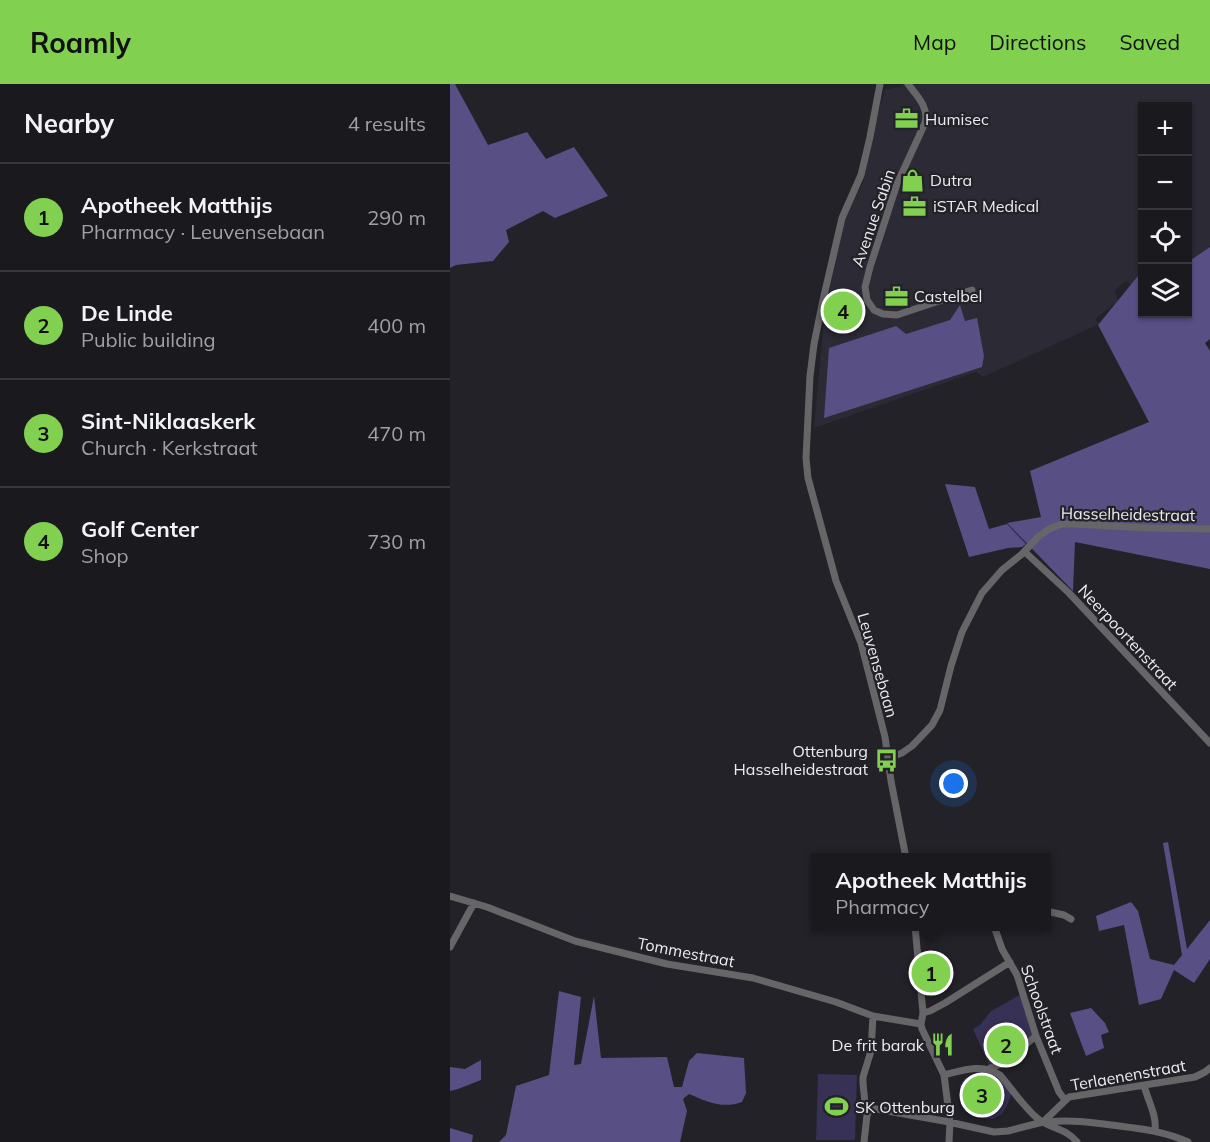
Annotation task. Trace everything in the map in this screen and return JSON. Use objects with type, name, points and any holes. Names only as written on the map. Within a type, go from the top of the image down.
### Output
[{"type":"street","name":"Avenue Sabin","points":[[908,84],[924,106],[927,118],[897,184],[870,267],[865,287],[867,300],[874,310],[883,314],[897,315],[972,290]]},
{"type":"street","name":"Leuvensebaan","points":[[881,85],[861,175],[842,218],[823,300],[812,359],[806,468],[837,581],[861,643],[885,737],[905,853]]},
{"type":"street","name":"Hasselheidestraat","points":[[888,758],[912,746],[932,725],[940,710],[962,632],[982,592],[1002,570],[1049,529],[1062,524],[1210,529]]},
{"type":"street","name":"Neerpoortenstraat","points":[[1025,552],[1069,593],[1210,743]]},
{"type":"street","name":"Tommestraat","points":[[450,896],[574,941],[667,964],[753,978],[836,1002],[873,1016],[921,1024]]},
{"type":"street","points":[[450,947],[474,903]]},
{"type":"street","points":[[1051,912],[1071,919]]},
{"type":"street","points":[[915,931],[923,1012],[921,1024],[944,1074],[950,1122],[949,1142]]},
{"type":"street","name":"Schoolstraat","points":[[995,931],[1002,949],[1017,975],[1036,1036],[1059,1092],[1065,1100]]},
{"type":"street","points":[[923,1012],[945,1003],[1010,962]]},
{"type":"street","points":[[870,1110],[865,1103],[863,1077],[872,1049],[873,1016]]},
{"type":"street","points":[[944,1074],[1001,1065],[1036,1036]]},
{"type":"street","points":[[1000,1075],[1001,1065]]},
{"type":"street","points":[[989,1068],[1000,1075],[1038,1119],[1065,1131],[1077,1142]]},
{"type":"street","name":"Terlaenenstraat","points":[[1044,1122],[1065,1100],[1076,1095],[1195,1077],[1210,1068]]},
{"type":"street","points":[[1144,1085],[1156,1126],[1155,1130]]},
{"type":"street","points":[[870,1110],[950,1122],[994,1132],[1044,1122],[1092,1122],[1155,1130],[1188,1142]]},
{"type":"street","points":[[864,1142],[867,1115],[870,1110]]},
{"type":"shaded area","points":[[450,84],[455,84],[488,145],[527,132],[546,159],[574,147],[608,196],[555,218],[543,211],[506,230],[509,242],[493,261],[456,265],[450,268]]},
{"type":"shaded area","points":[[903,84],[1210,84],[1210,247],[1192,260],[1192,102],[1138,102],[1138,281],[1135,288],[1126,281],[1115,290],[1118,301],[1095,319],[1099,324],[983,377],[976,372],[814,428],[824,320],[842,224],[863,182],[885,90]]},
{"type":"shaded area","points":[[1210,247],[1210,339],[1205,343],[1210,351],[1210,569],[1075,542],[1073,591],[1007,523],[1041,517],[1030,471],[1149,422],[1098,325],[1138,276],[1138,318],[1192,318],[1192,259]]},
{"type":"shaded area","points":[[960,305],[965,321],[977,318],[984,356],[982,367],[824,418],[829,348],[896,326],[906,334],[950,320]]},
{"type":"shaded area","points":[[945,484],[975,487],[989,529],[1007,524],[1026,544],[1022,547],[969,557]]},
{"type":"shaded area","points":[[1168,842],[1187,949],[1210,920],[1210,959],[1194,983],[1174,970],[1161,999],[1139,1005],[1124,925],[1099,931],[1096,916],[1131,902],[1138,911],[1150,959],[1174,965],[1182,955],[1163,843]]},
{"type":"shaded area","points":[[559,991],[581,997],[574,1065],[581,1064],[594,996],[601,1058],[667,1057],[674,1087],[682,1087],[689,1061],[697,1053],[744,1058],[746,1093],[742,1102],[722,1105],[689,1094],[683,1099],[687,1111],[680,1142],[499,1142],[506,1135],[516,1086],[549,1075]]},
{"type":"shaded area","points":[[1020,995],[1032,1035],[1028,1039],[1020,1029],[1009,1037],[1007,1036],[994,1047],[1001,1060],[989,1065],[973,1029],[980,1025],[991,1011]]},
{"type":"shaded area","points":[[1091,1008],[1105,1023],[1109,1032],[1101,1035],[1104,1048],[1086,1056],[1070,1013]]},
{"type":"shaded area","points":[[481,1060],[481,1080],[450,1091],[450,1067],[465,1069]]},
{"type":"shaded area","points":[[981,1070],[995,1075],[1012,1092],[1002,1114],[993,1119],[965,1111],[960,1102],[960,1085],[965,1078]]},
{"type":"shaded area","name":"SK Ottenburg","points":[[818,1074],[857,1075],[855,1140],[816,1140]]},
{"type":"shaded area","points":[[450,1128],[473,1135],[472,1142],[450,1142]]},
{"type":"place","name":"Humisec","points":[[907,119]]},
{"type":"place","name":"Dutra","points":[[912,180]]},
{"type":"place","name":"iSTAR Medical","points":[[915,206]]},
{"type":"place","name":"Castelbel","points":[[896,296]]},
{"type":"place","name":"Golf Center","points":[[843,311]]},
{"type":"place","name":"Ottenburg Hasselheidestraat","points":[[886,760]]},
{"type":"place","name":"Apotheek Matthijs","points":[[931,973]]},
{"type":"place","name":"De frit barak","points":[[942,1045]]},
{"type":"place","name":"De Linde","points":[[1006,1045]]},
{"type":"place","name":"Sint-Niklaaskerk","points":[[982,1095]]},
{"type":"place","name":"SK Ottenburg","points":[[837,1107]]}]
